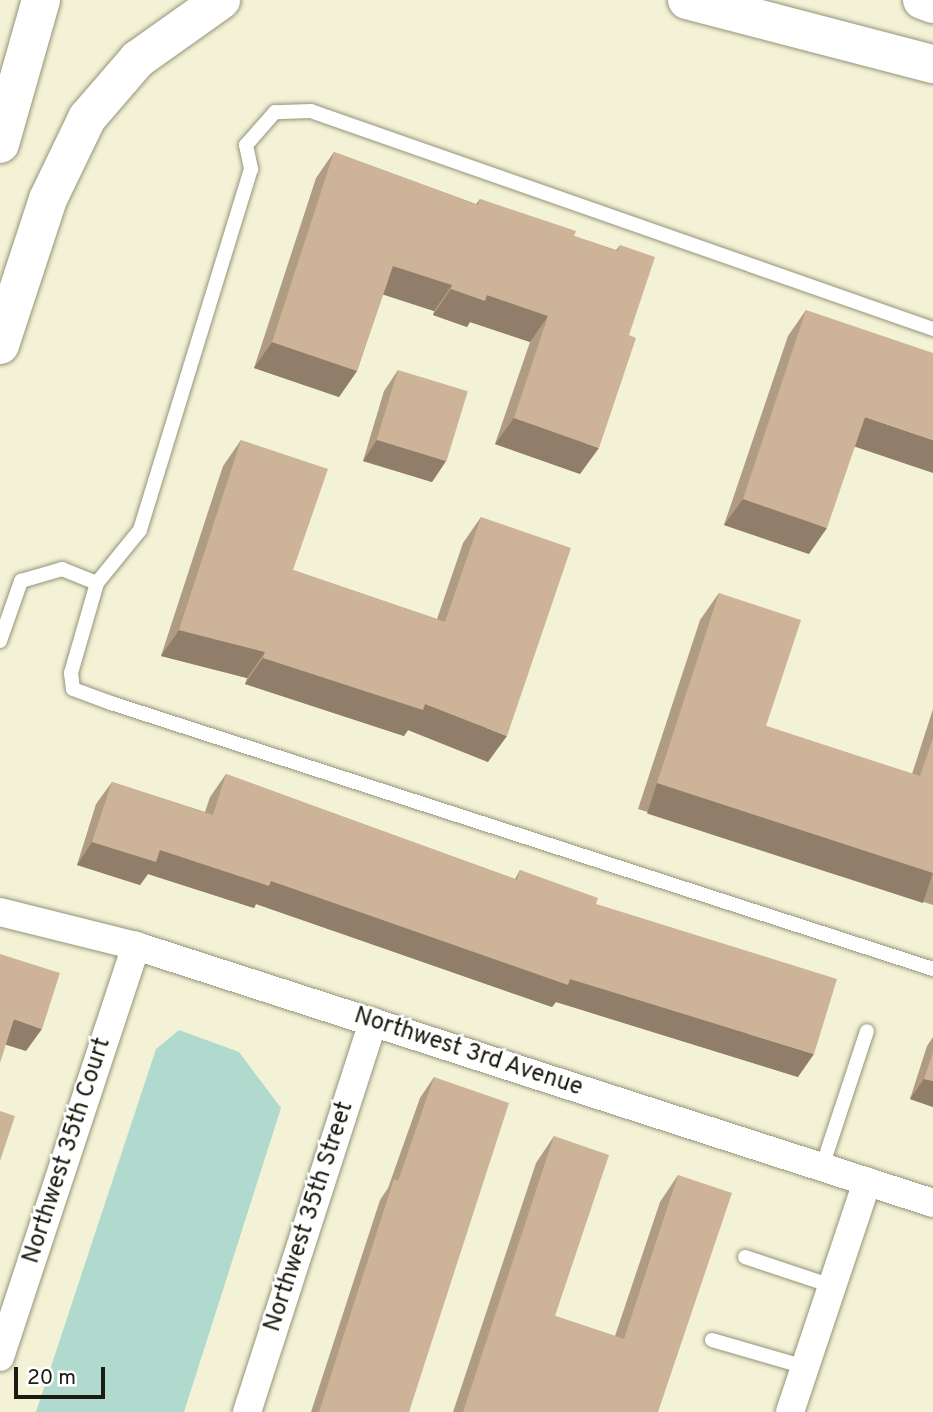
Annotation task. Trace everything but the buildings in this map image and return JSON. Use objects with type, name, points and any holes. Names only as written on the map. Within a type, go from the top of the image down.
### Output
[{"type":"main road","points":[[0,144],[41,0]]},
{"type":"main road","points":[[0,345],[48,199],[87,118],[138,59],[221,0]]},
{"type":"main road","points":[[687,0],[933,65]]},
{"type":"main road","points":[[922,0],[933,4]]},
{"type":"street","name":"Northwest 3rd Avenue","points":[[0,912],[136,946],[933,1203]]},
{"type":"street","name":"Northwest 35th Court","points":[[0,1357],[136,946]]},
{"type":"street","name":"Northwest 35th Street","points":[[247,1412],[373,1022]]},
{"type":"street","points":[[790,1412],[867,1182]]},
{"type":"lane","points":[[933,329],[310,111],[275,113],[246,145],[251,169],[140,530],[97,583],[71,673],[73,689],[933,968]]},
{"type":"lane","points":[[0,641],[21,581],[62,569],[97,583]]},
{"type":"lane","points":[[822,1167],[867,1031]]},
{"type":"lane","points":[[745,1257],[832,1286]]},
{"type":"lane","points":[[712,1339],[805,1367]]},
{"type":"water","points":[[179,1030],[239,1052],[281,1108],[184,1412],[36,1412],[156,1049]]}]
